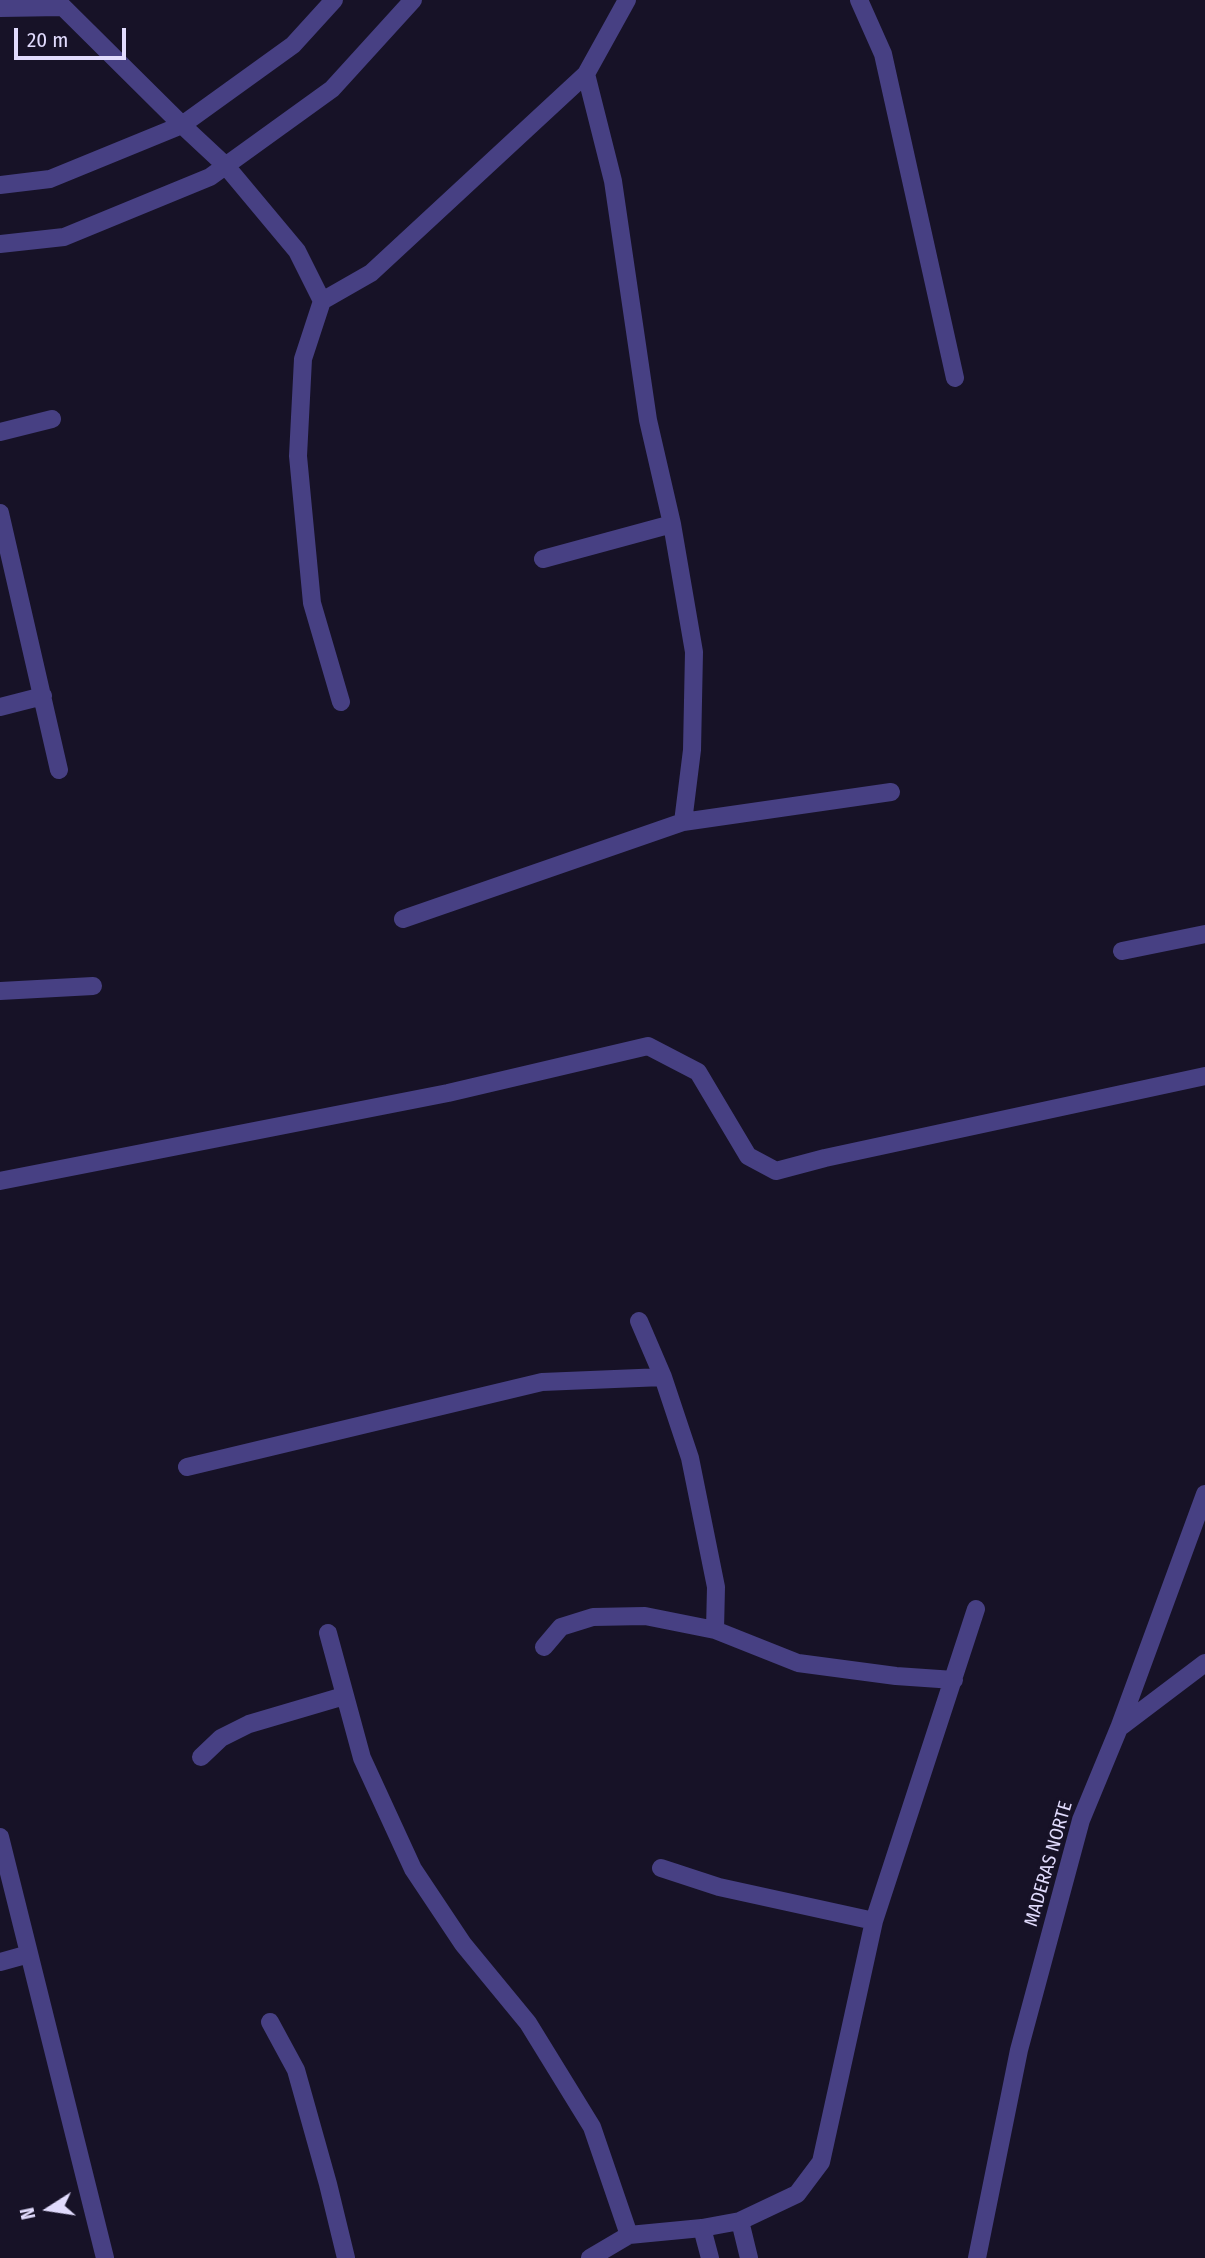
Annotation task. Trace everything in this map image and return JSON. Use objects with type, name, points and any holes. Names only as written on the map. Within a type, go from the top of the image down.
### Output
[{"type":"street","points":[[0,185],[50,180],[182,125],[293,45],[334,0]]},
{"type":"street","points":[[0,244],[64,237],[210,177],[332,89],[412,0]]},
{"type":"street","points":[[341,702],[312,603],[298,456],[303,359],[322,301],[371,273],[586,74],[627,0]]},
{"type":"street","points":[[859,0],[883,54],[955,378]]},
{"type":"street","points":[[0,8],[59,4],[226,166],[297,251],[322,301]]},
{"type":"street","points":[[586,74],[612,181],[648,420],[672,524],[694,652],[692,750],[683,822]]},
{"type":"street","points":[[0,432],[52,419]]},
{"type":"street","points":[[0,513],[59,770]]},
{"type":"street","points":[[543,559],[672,524]]},
{"type":"street","points":[[0,707],[43,696]]},
{"type":"street","points":[[403,919],[683,822],[891,792]]},
{"type":"street","points":[[1122,951],[1205,933]]},
{"type":"street","points":[[0,991],[93,986]]},
{"type":"street","points":[[0,1181],[448,1093],[648,1046],[698,1072],[748,1156],[776,1171],[824,1158],[1205,1076]]},
{"type":"street","points":[[639,1321],[663,1377],[690,1458],[716,1587],[715,1630]]},
{"type":"street","points":[[187,1467],[541,1382],[663,1377]]},
{"type":"street","name":"MADERAS NORTE","points":[[976,2258],[1019,2050],[1077,1832],[1205,1494]]},
{"type":"street","points":[[590,2258],[629,2235],[702,2228],[740,2221],[797,2194],[821,2162],[874,1921],[976,1609]]},
{"type":"street","points":[[544,1647],[561,1627],[593,1618],[645,1616],[715,1630],[798,1663],[895,1676],[954,1680]]},
{"type":"street","points":[[328,1633],[362,1758],[413,1869],[463,1944],[528,2023],[592,2127],[629,2235]]},
{"type":"street","points":[[1119,1727],[1205,1663]]},
{"type":"street","points":[[201,1757],[221,1738],[249,1724],[344,1696]]},
{"type":"street","points":[[0,1837],[105,2258]]},
{"type":"street","points":[[661,1868],[719,1887],[874,1921]]},
{"type":"street","points":[[0,1962],[29,1954]]},
{"type":"street","points":[[270,2022],[296,2070],[346,2258]]},
{"type":"street","points":[[740,2221],[749,2258]]},
{"type":"street","points":[[702,2228],[710,2258]]}]
